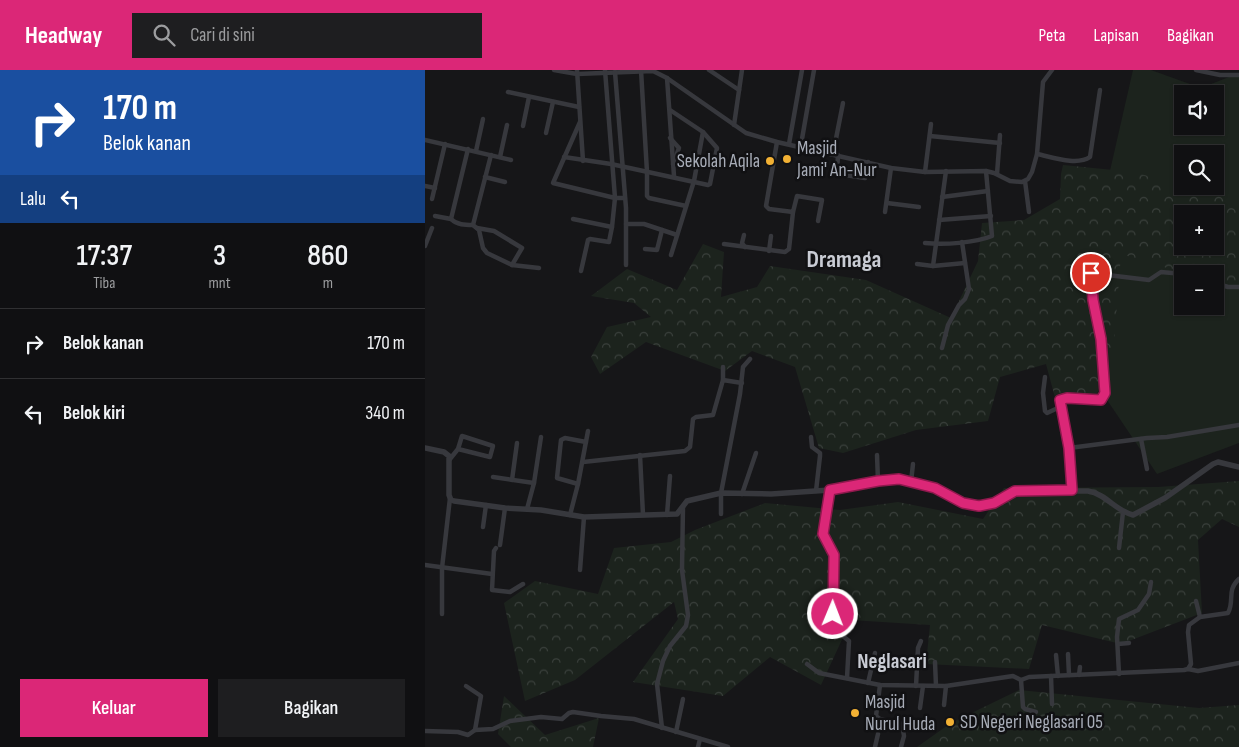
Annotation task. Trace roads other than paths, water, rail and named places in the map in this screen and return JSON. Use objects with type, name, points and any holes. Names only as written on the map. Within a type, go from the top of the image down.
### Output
[{"type":"street","points":[[558,70],[577,72],[653,71],[667,78],[746,133],[891,168],[925,172],[986,171],[1010,181],[1019,182],[1025,181],[1032,172],[1037,154],[1043,82],[1052,70]]},
{"type":"street","points":[[641,70],[647,197],[686,206]]},
{"type":"street","points":[[709,70],[739,90]]},
{"type":"street","points":[[735,126],[742,70]]},
{"type":"street","points":[[789,144],[802,70]]},
{"type":"street","points":[[802,139],[814,70]]},
{"type":"street","points":[[1196,70],[1219,75],[1239,75]]},
{"type":"street","points":[[615,71],[625,198],[626,265]]},
{"type":"street","points":[[577,72],[583,161]]},
{"type":"street","points":[[581,271],[588,240],[609,242],[612,227],[615,198],[605,72]]},
{"type":"street","points":[[667,78],[674,176]]},
{"type":"street","points":[[1037,154],[1073,160],[1086,160],[1090,157],[1100,90]]},
{"type":"street","points":[[508,92],[579,107]]},
{"type":"street","points":[[523,126],[529,97]]},
{"type":"street","points":[[546,133],[553,102]]},
{"type":"street","points":[[843,103],[835,155],[837,172],[838,174],[865,178],[868,162]]},
{"type":"street","points":[[564,157],[611,164],[710,184],[717,148],[703,132],[669,110]]},
{"type":"street","points":[[476,151],[483,119]]},
{"type":"street","points":[[580,122],[554,181],[555,184],[615,198],[625,198]]},
{"type":"street","points":[[925,172],[931,124]]},
{"type":"street","points":[[499,157],[507,125]]},
{"type":"street","points":[[671,254],[694,181],[703,132]]},
{"type":"street","points":[[997,174],[1000,135]]},
{"type":"street","points":[[930,136],[1000,143]]},
{"type":"street","points":[[670,138],[679,148],[673,166]]},
{"type":"street","points":[[425,140],[511,160]]},
{"type":"street","points":[[777,142],[766,206],[769,209],[793,212]]},
{"type":"street","points":[[433,199],[445,144]]},
{"type":"street","points":[[451,219],[468,149]]},
{"type":"street","points":[[491,155],[475,226],[485,250],[512,265],[539,268]]},
{"type":"street","points":[[885,212],[891,168]]},
{"type":"street","points":[[933,266],[946,171]]},
{"type":"street","points":[[925,242],[936,244],[992,237],[986,171]]},
{"type":"street","points":[[485,177],[505,182]]},
{"type":"street","points":[[1025,181],[1029,212]]},
{"type":"street","points":[[425,186],[435,188]]},
{"type":"street","points":[[943,196],[988,191]]},
{"type":"street","points":[[724,244],[784,253],[788,251],[797,196],[822,200],[818,221]]},
{"type":"street","points":[[887,203],[919,207]]},
{"type":"street","points":[[435,216],[451,219],[455,223],[493,231],[522,248],[512,265]]},
{"type":"street","points":[[939,220],[991,216]]},
{"type":"street","points":[[573,218],[612,227]]},
{"type":"street","points":[[626,224],[644,224],[677,235]]},
{"type":"street","points":[[425,246],[433,228]]},
{"type":"street","points":[[645,248],[657,250],[662,230]]},
{"type":"street","points":[[744,235],[742,243],[745,247]]},
{"type":"street","points":[[769,251],[771,236]]},
{"type":"street","points":[[942,348],[949,325],[968,292],[962,242]]},
{"type":"street","points":[[917,264],[933,266],[965,264]]},
{"type":"street","points":[[1072,490],[1069,448],[1059,402],[1061,397],[1101,400],[1104,396],[1101,339],[1093,300],[1091,271],[1149,280],[1161,272],[1174,273]]},
{"type":"street","points":[[1224,286],[1239,287]]},
{"type":"street","points":[[721,514],[721,493],[742,383],[743,368],[749,359]]},
{"type":"street","points":[[583,462],[682,451],[689,448],[693,420],[696,417],[713,415],[723,380],[723,367]]},
{"type":"street","points":[[1045,378],[1043,393],[1045,411],[1048,413],[1060,407]]},
{"type":"street","points":[[723,380],[742,383]]},
{"type":"street","points":[[1069,448],[1167,437],[1239,424]]},
{"type":"street","points":[[570,514],[589,431]]},
{"type":"street","points":[[442,614],[442,568],[450,498],[450,459],[458,449],[462,436],[493,446],[490,457],[458,449]]},
{"type":"street","points":[[527,509],[534,482],[541,437]]},
{"type":"street","points":[[811,437],[811,447],[820,453],[816,491]]},
{"type":"street","points":[[578,484],[557,478],[561,440],[565,438],[586,442]]},
{"type":"street","points":[[1141,439],[1147,469]]},
{"type":"street","points":[[512,480],[517,444]]},
{"type":"street","points":[[425,448],[444,452],[450,459]]},
{"type":"street","points":[[742,494],[756,454]]},
{"type":"street","points":[[877,454],[878,481]]},
{"type":"street","points":[[640,455],[643,515]]},
{"type":"street","points":[[450,498],[456,502],[584,517],[667,515],[678,514],[687,501],[721,493],[771,494],[830,490],[899,479],[935,488],[960,501],[975,506],[994,503],[1015,491],[1072,490],[1095,492],[1123,512],[1135,514],[1165,498],[1215,463],[1239,467]]},
{"type":"street","points":[[911,482],[913,464]]},
{"type":"street","points":[[667,515],[670,476]]},
{"type":"street","points":[[493,477],[534,482]]},
{"type":"street","points":[[830,490],[823,534],[834,555],[833,628],[849,641],[847,678]]},
{"type":"street","points":[[483,527],[486,506]]},
{"type":"street","points":[[662,728],[657,684],[663,660],[670,646],[686,626],[688,615],[682,570],[683,506]]},
{"type":"street","points":[[505,508],[498,547],[494,551],[493,591],[510,592],[523,584]]},
{"type":"street","points":[[1119,548],[1123,512]]},
{"type":"street","points":[[580,570],[584,517]]},
{"type":"street","points":[[425,565],[492,574]]},
{"type":"street","points":[[1188,669],[1191,661],[1189,627],[1192,622],[1200,617],[1228,612],[1232,588],[1239,579]]},
{"type":"street","points":[[1119,674],[1117,629],[1119,619],[1138,610],[1149,594],[1151,582]]},
{"type":"street","points":[[1196,601],[1200,617]]},
{"type":"street","points":[[916,686],[917,662],[921,640]]},
{"type":"street","points":[[1118,644],[1129,643]]},
{"type":"street","points":[[868,683],[875,653]]},
{"type":"street","points":[[1068,654],[1069,675]]},
{"type":"street","points":[[1056,655],[1058,676]]},
{"type":"street","points":[[935,662],[936,686]]},
{"type":"street","points":[[807,664],[819,673],[880,685],[946,686],[1013,676],[1021,680],[1029,677],[1119,674],[1188,669],[1198,671],[1239,663]]},
{"type":"street","points":[[1079,675],[1080,667]]},
{"type":"street","points":[[1051,676],[1052,704]]},
{"type":"street","points":[[1021,680],[1023,707],[1036,712]]},
{"type":"street","points":[[880,685],[876,716],[880,719],[902,724],[904,736],[901,747]]},
{"type":"street","points":[[466,686],[481,696],[475,730]]},
{"type":"street","points":[[920,708],[923,686]]},
{"type":"street","points":[[945,705],[946,686]]},
{"type":"street","points":[[676,732],[683,700]]},
{"type":"street","points":[[425,731],[458,732],[468,735],[475,730],[493,728],[509,721],[541,717],[562,719],[571,712],[634,719],[728,747]]},
{"type":"street","points":[[875,747],[878,734]]},
{"type":"street","points":[[698,747],[700,739]]},
{"type":"place","name":"Masjid Jami' An-Nur","points":[[787,159]]},
{"type":"place","name":"Sekolah Aqila","points":[[770,161]]},
{"type":"place","name":"Masjid Nurul Huda","points":[[855,713]]},
{"type":"place","name":"SD Negeri Neglasari 05","points":[[950,722]]},
{"type":"district","name":"Dramaga","points":[[844,259]]},
{"type":"district","name":"Neglasari","points":[[892,661]]}]
